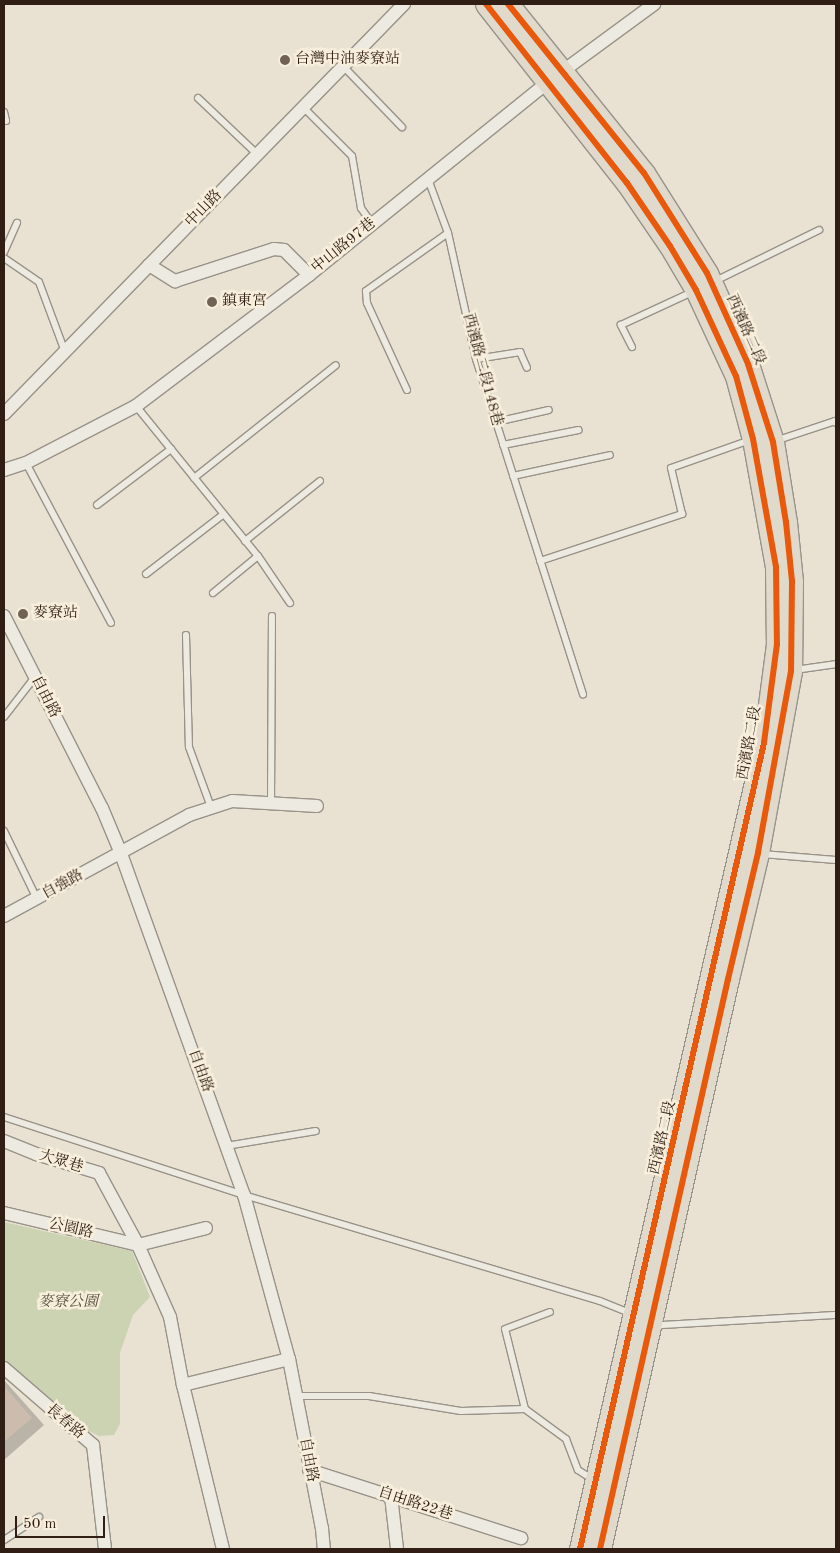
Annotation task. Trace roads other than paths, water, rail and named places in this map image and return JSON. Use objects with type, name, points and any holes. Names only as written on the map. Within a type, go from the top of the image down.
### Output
[{"type":"main road","name":"西濱路二段","points":[[486,4],[556,77]]},
{"type":"main road","name":"西濱路二段","points":[[508,4],[670,246],[703,287],[736,376],[763,440],[786,522],[792,581],[790,671],[643,1318],[600,1549]]},
{"type":"main road","name":"西濱路二段","points":[[750,851],[777,644],[776,567],[763,440]]},
{"type":"main road","name":"西濱路二段","points":[[580,1549],[596,1482],[643,1318]]},
{"type":"street","name":"中山路","points":[[4,414],[404,4]]},
{"type":"street","name":"中山路97巷","points":[[4,470],[26,464],[136,406],[309,275],[556,77],[654,4]]},
{"type":"street","points":[[149,265],[175,281],[274,248],[284,250],[309,275]]},
{"type":"street","name":"自由路","points":[[4,616],[102,808],[120,851],[244,1195],[289,1359],[309,1470],[322,1528],[324,1549]]},
{"type":"street","name":"自強路","points":[[4,916],[189,814],[232,801],[318,806]]},
{"type":"street","name":"大眾巷","points":[[4,1141],[36,1154],[98,1173],[138,1245]]},
{"type":"street","name":"公園路","points":[[4,1213],[138,1245]]},
{"type":"street","points":[[206,1228],[138,1245],[170,1316],[183,1385],[223,1549]]},
{"type":"street","points":[[183,1385],[289,1359]]},
{"type":"street","name":"長春路","points":[[4,1368],[92,1445],[105,1549]]},
{"type":"street","name":"自由路22巷","points":[[309,1470],[521,1538]]},
{"type":"street","points":[[391,1496],[396,1549]]},
{"type":"lane","points":[[343,66],[402,127]]},
{"type":"lane","points":[[198,98],[257,154]]},
{"type":"lane","points":[[303,107],[352,156],[361,208],[372,224]]},
{"type":"lane","points":[[4,112],[6,121],[4,121]]},
{"type":"lane","name":"西濱路二段148巷","points":[[428,179],[448,233],[476,359],[583,694]]},
{"type":"lane","points":[[4,252],[17,223]]},
{"type":"lane","points":[[632,347],[621,325],[819,230]]},
{"type":"lane","points":[[407,390],[367,303],[366,291],[448,233]]},
{"type":"lane","points":[[4,258],[40,282],[64,352]]},
{"type":"lane","points":[[476,359],[520,352],[527,368]]},
{"type":"lane","points":[[194,478],[336,365]]},
{"type":"lane","points":[[136,406],[258,556],[290,603]]},
{"type":"lane","points":[[496,422],[548,410]]},
{"type":"lane","points":[[540,561],[682,514],[671,468],[763,440],[835,421],[836,423]]},
{"type":"lane","points":[[503,445],[579,430]]},
{"type":"lane","points":[[97,504],[171,449]]},
{"type":"lane","points":[[513,476],[610,455]]},
{"type":"lane","points":[[26,464],[110,623]]},
{"type":"lane","points":[[245,541],[320,481]]},
{"type":"lane","points":[[146,574],[224,514]]},
{"type":"lane","points":[[213,593],[258,556]]},
{"type":"lane","points":[[271,803],[272,616]]},
{"type":"lane","points":[[186,635],[189,747],[211,807]]},
{"type":"lane","points":[[790,671],[836,664]]},
{"type":"lane","points":[[4,717],[35,677]]},
{"type":"lane","points":[[4,831],[37,899]]},
{"type":"lane","points":[[750,851],[836,860]]},
{"type":"lane","points":[[4,1117],[244,1195],[600,1301],[661,1325],[836,1315]]},
{"type":"lane","points":[[226,1146],[316,1131]]},
{"type":"lane","points":[[525,1409],[505,1329],[550,1312]]},
{"type":"lane","points":[[296,1396],[369,1396],[462,1411],[525,1409],[566,1439],[578,1470],[596,1482]]},
{"type":"lane","points":[[4,1540],[39,1517]]},
{"type":"place","name":"台灣中油麥寮站","points":[[285,60]]},
{"type":"place","name":"鎮東宮","points":[[212,302]]},
{"type":"place","name":"麥寮站","points":[[23,614]]},
{"type":"park label","name":"麥寮公園","points":[[68,1303]]}]
